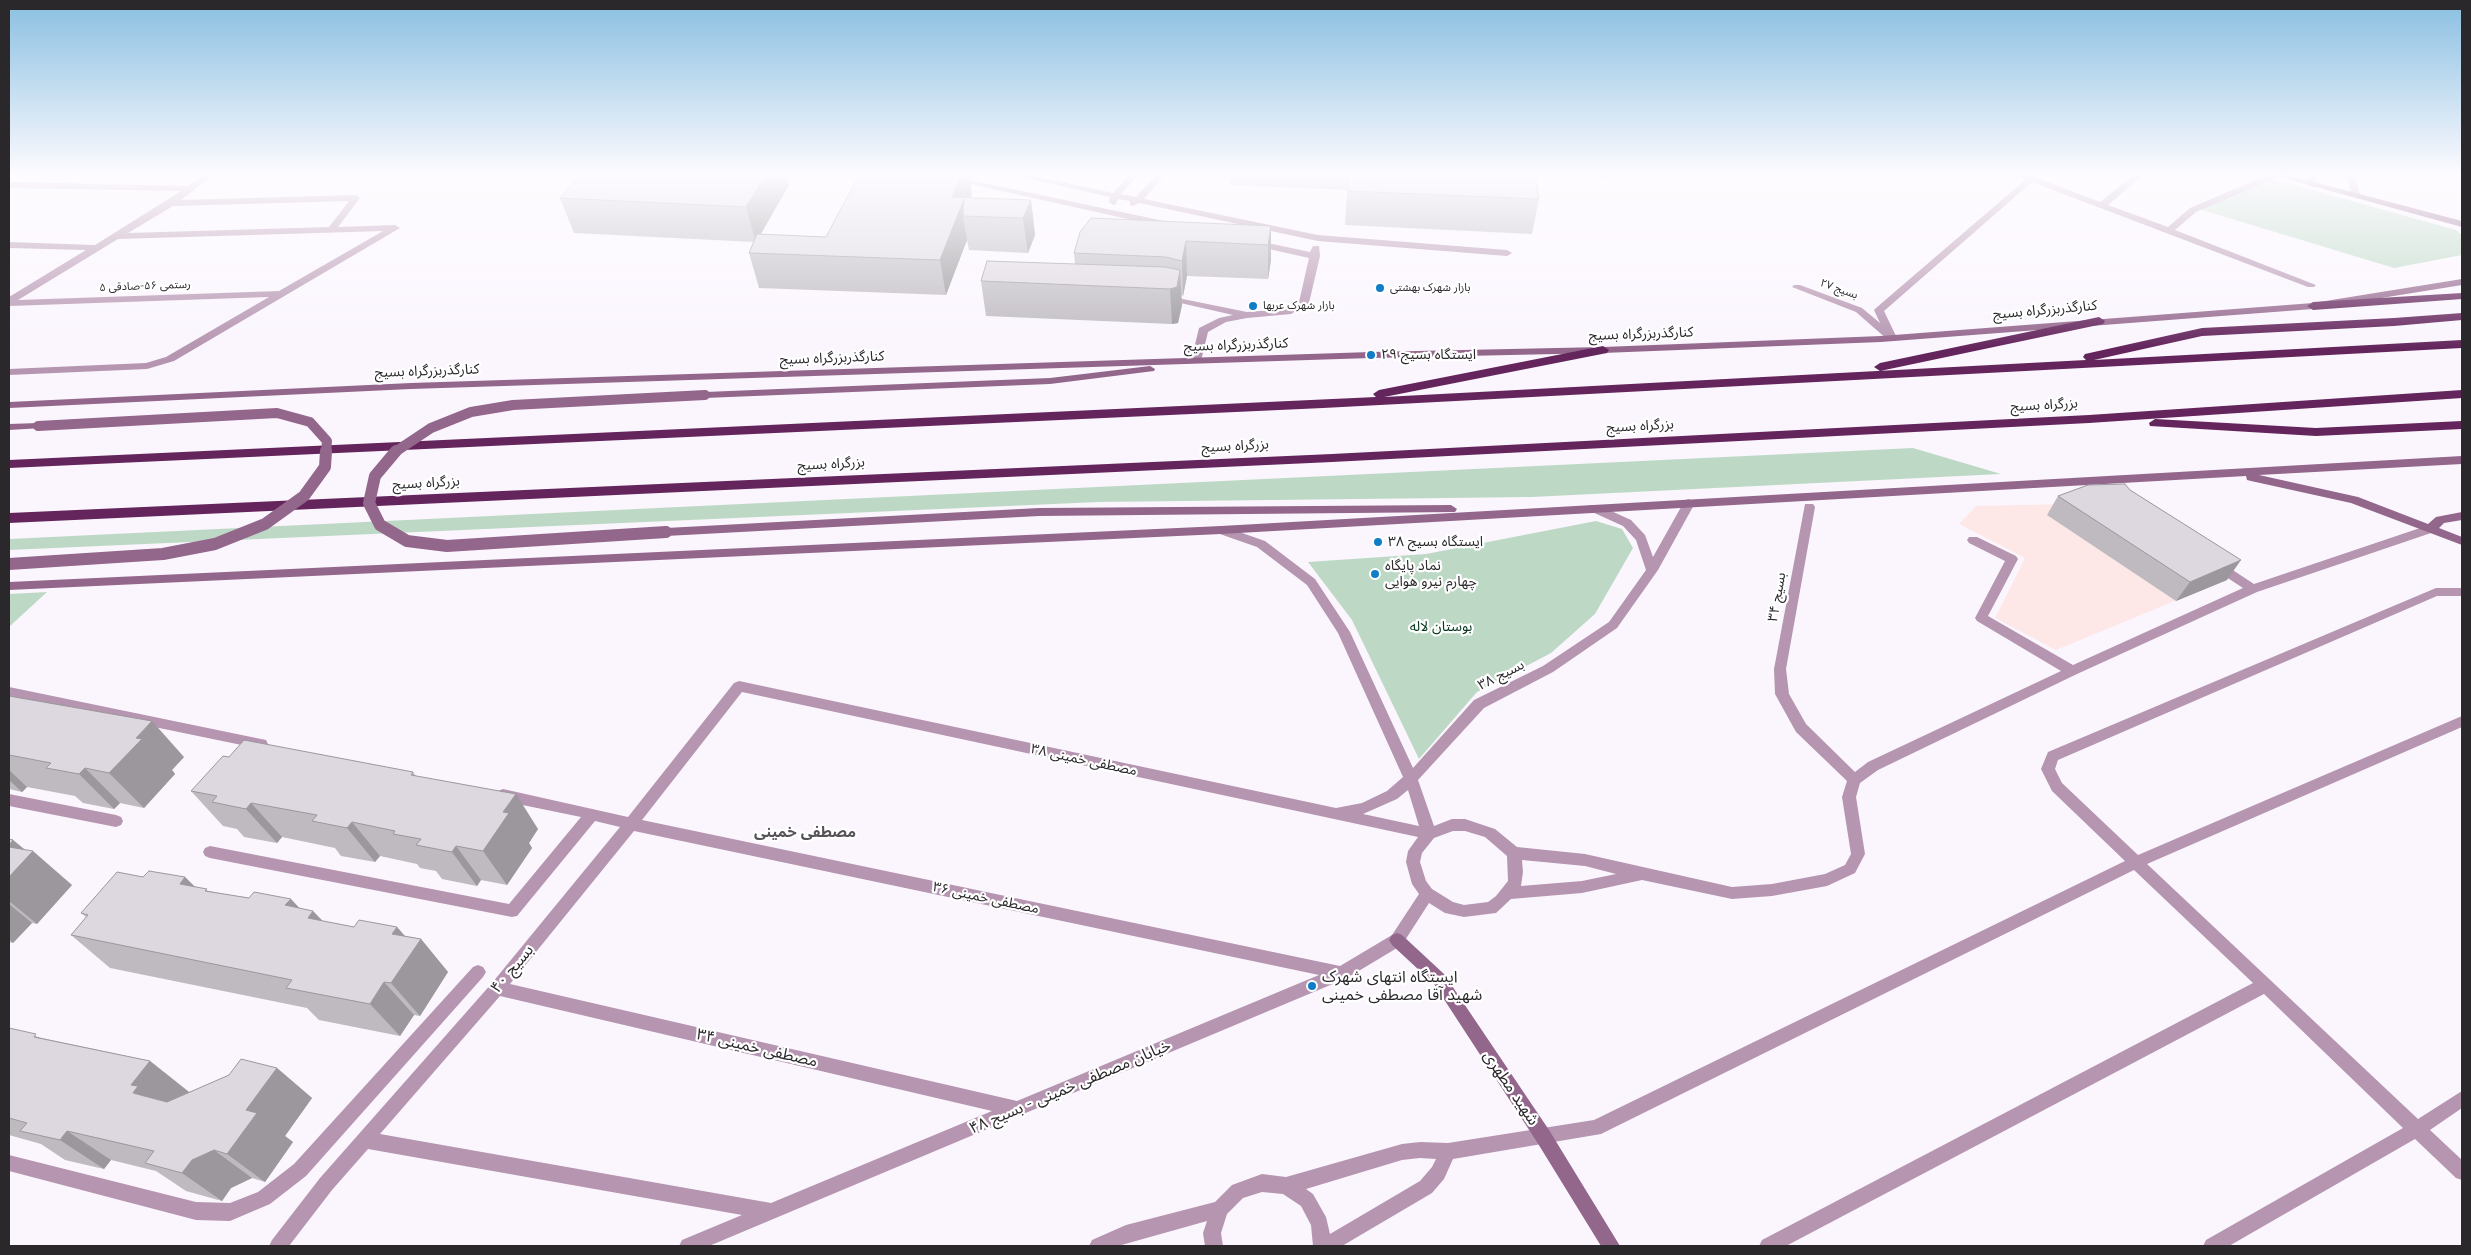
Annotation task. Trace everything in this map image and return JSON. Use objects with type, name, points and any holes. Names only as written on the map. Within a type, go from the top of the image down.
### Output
[{"type":"highway","points":[[2313,306],[2462,296]]},
{"type":"highway","points":[[2045,366],[2202,332],[2394,322],[2462,316]]},
{"type":"highway","points":[[1833,377],[2099,320]]},
{"type":"highway","points":[[9,464],[1323,404],[2462,344]]},
{"type":"highway","points":[[1323,404],[1603,350]]},
{"type":"highway","name":"بزرگراه بسیج","points":[[9,518],[1312,459],[2089,419],[2462,394]]},
{"type":"highway","points":[[2089,419],[2316,432],[2462,425]]},
{"type":"main road","name":"کنارگذربزرگراه بسیج","points":[[9,406],[410,386],[1603,350],[1892,338],[2099,320],[2313,306],[2462,282]]},
{"type":"main road","points":[[1196,361],[1123,374],[1050,381],[513,405],[471,412],[431,428],[397,450],[375,476],[369,503],[380,525],[407,541],[447,546],[1039,512],[1594,508]]},
{"type":"main road","points":[[9,427],[277,412],[310,422],[327,441],[325,467],[304,496],[265,524],[215,544],[163,554],[9,564]]},
{"type":"main road","points":[[39,585],[1221,530],[2462,460]]},
{"type":"main road","points":[[2237,474],[2354,500],[2462,541]]},
{"type":"main road","points":[[2430,529],[2440,520],[2462,516]]},
{"type":"main road","name":"شهید مطهری","points":[[1396,940],[1439,979],[1543,1136],[1611,1246]]},
{"type":"street","points":[[9,302],[123,232]]},
{"type":"street","points":[[116,236],[275,232]]},
{"type":"street","points":[[9,372],[147,366],[170,359],[389,232]]},
{"type":"street","points":[[1288,232],[1318,238],[1507,253]]},
{"type":"street","points":[[1892,338],[1878,310],[1970,232]]},
{"type":"street","points":[[2168,232],[2311,285]]},
{"type":"street","points":[[1196,361],[1203,330],[1223,320],[1247,315],[1288,312],[1304,303],[1318,238]]},
{"type":"street","points":[[1246,241],[1315,256]]},
{"type":"street","points":[[9,245],[97,248]]},
{"type":"street","name":"بسیج ۲۷","points":[[1797,288],[1859,310],[1892,338]]},
{"type":"street","name":"رستمی ۵۶-صادقی ۵","points":[[9,302],[281,294]]},
{"type":"street","points":[[1157,296],[1247,315]]},
{"type":"street","name":"بسیج ۳۸","points":[[1334,814],[1364,808],[1392,795],[1411,779],[1480,704],[1548,669],[1613,625],[1652,570],[1689,503]]},
{"type":"street","name":"بسیج ۳۴","points":[[1809,507],[1780,669],[1782,694],[1801,728],[1854,780]]},
{"type":"street","points":[[1594,508],[1627,523],[1641,538],[1652,570]]},
{"type":"street","points":[[1514,853],[1515,883],[1510,893],[1491,908],[1464,911],[1450,908],[1427,894],[1419,884],[1413,862],[1415,851],[1429,834],[1452,825],[1478,827],[1500,840],[1514,853],[1585,860],[1732,893],[1772,890],[1827,880],[1850,869],[1858,854],[1849,797],[1854,780],[1873,766],[2072,671],[2253,589],[2430,529]]},
{"type":"street","points":[[1221,530],[1261,544],[1311,582],[1344,632],[1411,779],[1429,834]]},
{"type":"street","points":[[1973,540],[2012,559],[1981,618],[2072,671]]},
{"type":"street","points":[[2205,558],[2253,589]]},
{"type":"street","points":[[9,588],[39,585]]},
{"type":"street","points":[[2462,592],[2436,592],[2053,756],[2048,768],[2057,787],[2462,1172]]},
{"type":"street","name":"مصطفی خمینی ۳۸","points":[[739,686],[1429,834]]},
{"type":"street","name":"بسیج ۴۰","points":[[278,1246],[326,1184],[496,988],[630,824],[739,686]]},
{"type":"street","points":[[9,692],[271,747]]},
{"type":"street","points":[[1098,1246],[1126,1234],[1220,1208],[1238,1191],[1262,1183],[1286,1186],[1402,1152],[1420,1150],[1448,1151],[1595,1128],[2136,862],[2462,721]]},
{"type":"street","name":"مصطفی خمینی ۳۶","points":[[485,792],[1342,973]]},
{"type":"street","points":[[9,800],[116,821]]},
{"type":"street","points":[[210,852],[512,911],[592,814]]},
{"type":"street","points":[[1510,893],[1582,887],[1643,874]]},
{"type":"street","name":"خیابان مصطفی خمینی - بسیج ۴۸","points":[[688,1246],[1342,973],[1396,940],[1427,894]]},
{"type":"street","points":[[9,1162],[196,1211],[230,1212],[264,1198],[300,1170],[478,972]]},
{"type":"street","points":[[1768,1246],[2265,985]]},
{"type":"street","name":"مصطفی خمینی ۳۴","points":[[496,988],[1018,1109]]},
{"type":"street","points":[[2212,1246],[2417,1129],[2462,1100]]},
{"type":"street","points":[[366,1140],[770,1211]]},
{"type":"street","points":[[1326,1246],[1426,1187],[1438,1173],[1448,1151]]},
{"type":"street","points":[[1286,1186],[1307,1200],[1320,1222],[1322,1246]]},
{"type":"street","points":[[1214,1246],[1212,1233],[1220,1208]]},
{"type":"shaded area","points":[[2113,503],[2228,579],[2056,650],[1995,618],[2025,558],[1959,524],[1976,506]]},
{"type":"green space","points":[[2274,232],[2458,232],[2462,235],[2462,255],[2394,268]]},
{"type":"green space","points":[[1913,448],[2001,474],[1532,497],[1099,502],[9,550],[9,539]]},
{"type":"green space","name":"بوستان لاله","points":[[1596,521],[1622,529],[1633,548],[1595,614],[1551,653],[1477,692],[1419,759],[1352,620],[1308,562],[1426,554]]},
{"type":"green space","points":[[47,592],[9,627],[9,594]]},
{"type":"building","points":[[829,232],[951,232],[940,260],[749,253],[757,234],[826,237]]},
{"type":"building","points":[[1080,232],[1270,232],[1268,245],[1186,241],[1182,261],[1166,257],[1074,253]]},
{"type":"building","points":[[987,261],[1165,267],[1180,270],[1177,287],[1170,289],[981,281]]},
{"type":"building","points":[[2125,484],[2130,490],[2241,560],[2190,582],[2058,496],[2088,485]]},
{"type":"building","points":[[9,696],[152,721],[136,738],[142,739],[109,773],[85,768],[79,774],[46,768],[51,763],[9,755]]},
{"type":"building","points":[[244,740],[413,772],[411,775],[516,794],[503,812],[509,813],[483,851],[456,846],[452,852],[416,845],[421,839],[393,834],[395,831],[352,822],[347,828],[312,821],[317,815],[251,803],[246,809],[212,802],[217,796],[191,791],[223,756],[229,757]]},
{"type":"building","points":[[9,847],[33,851],[9,877]]},
{"type":"building","points":[[149,871],[185,877],[180,884],[207,889],[205,891],[249,898],[254,892],[291,899],[285,905],[313,911],[308,918],[354,927],[359,920],[397,927],[392,934],[421,939],[391,983],[384,982],[370,1004],[286,988],[292,980],[71,935],[88,915],[81,913],[117,872],[143,877]]},
{"type":"building","points":[[9,1028],[36,1034],[34,1037],[150,1061],[131,1085],[138,1086],[133,1093],[167,1102],[229,1075],[241,1059],[277,1068],[246,1110],[257,1113],[227,1154],[214,1150],[192,1160],[182,1173],[145,1163],[154,1151],[67,1131],[60,1140],[20,1131],[27,1123],[9,1118]]},
{"type":"place","name":"بازار شهرک بهشتی","points":[[1380,288]]},
{"type":"place","name":"بازار شهرک عربها","points":[[1253,306]]},
{"type":"place","name":"ایستگاه بسیج ۲۹","points":[[1371,355]]},
{"type":"place","name":"ایستگاه بسیج ۳۸","points":[[1378,542]]},
{"type":"place","name":"نماد پایگاه چهارم نیرو هوایی","points":[[1375,574]]},
{"type":"place","name":"ایستگاه انتهای شهرک شهید آقا مصطفی خمینی","points":[[1312,986]]},
{"type":"district","name":"مصطفی خمینی","points":[[805,832]]}]
